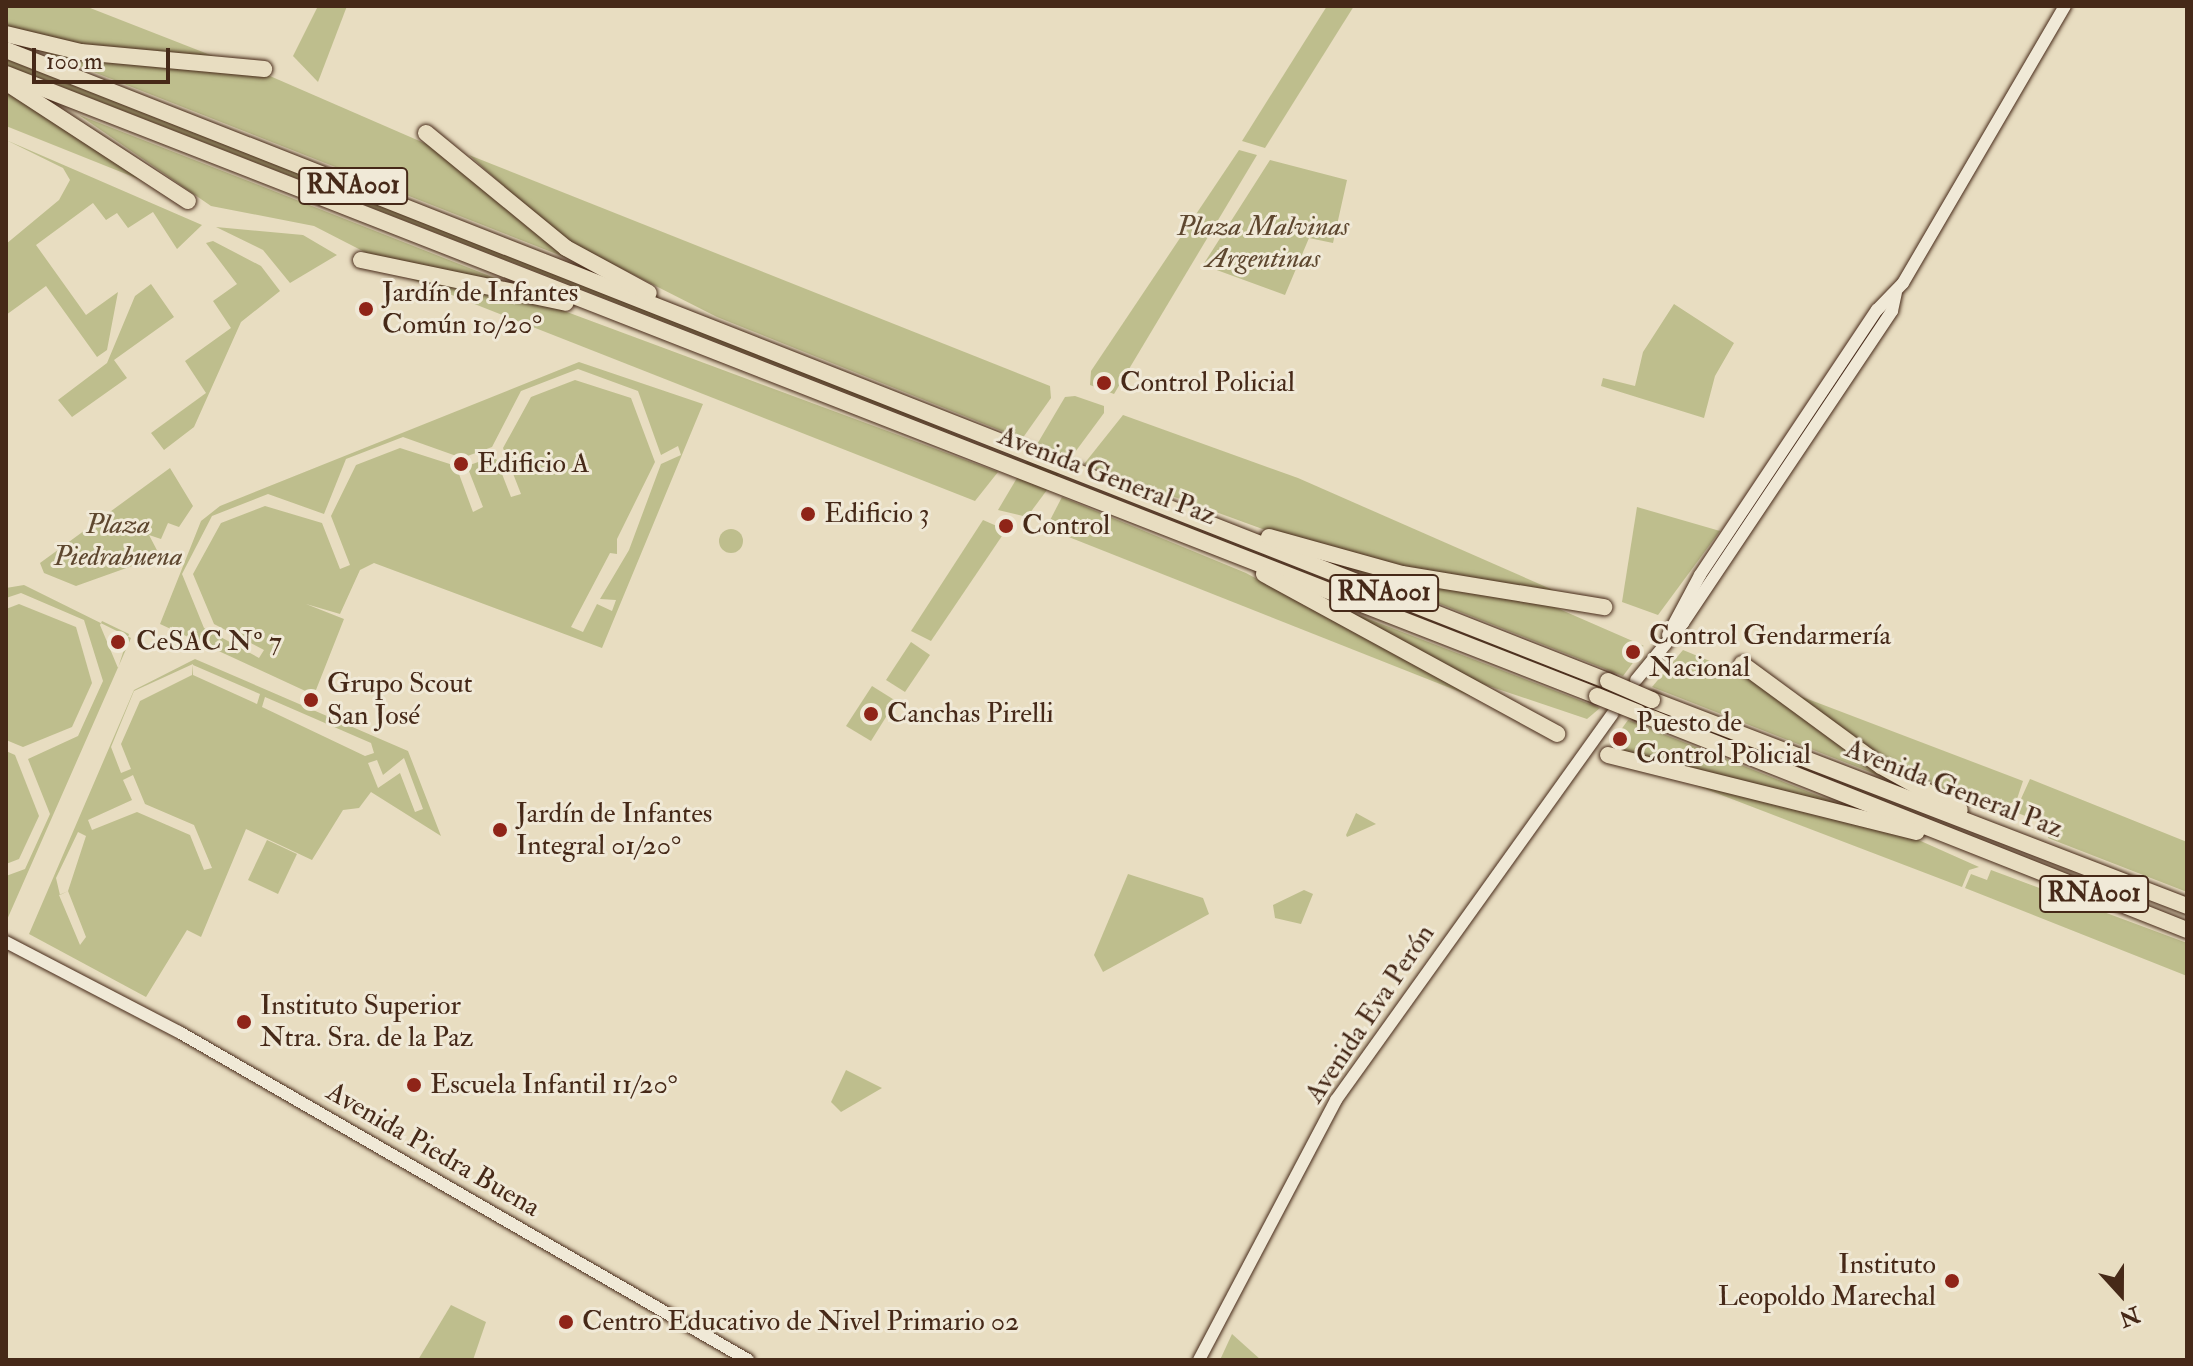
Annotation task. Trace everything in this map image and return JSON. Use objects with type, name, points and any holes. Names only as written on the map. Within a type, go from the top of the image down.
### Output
[{"type":"highway","points":[[6,34],[95,54],[264,69]]},
{"type":"highway","name":"Avenida General Paz","points":[[6,50],[1652,700],[2187,906]]},
{"type":"highway","name":"Avenida General Paz","points":[[6,74],[1203,541],[2187,930]]},
{"type":"highway","points":[[6,82],[188,201]]},
{"type":"highway","points":[[426,133],[566,248],[699,322]]},
{"type":"highway","points":[[361,260],[510,288],[650,326]]},
{"type":"highway","points":[[1160,505],[1381,570],[1604,607]]},
{"type":"highway","points":[[1203,541],[1557,734]]},
{"type":"highway","points":[[1742,664],[1893,774],[2010,838]]},
{"type":"highway","points":[[1608,755],[2001,857]]},
{"type":"main road","points":[[1636,680],[1892,311],[1896,292],[2065,6]]},
{"type":"main road","name":"Avenida Eva Perón","points":[[1199,1360],[1336,1100],[1612,714]]},
{"type":"main road","name":"Avenida Piedra Buena","points":[[6,942],[190,1038],[748,1360]]},
{"type":"green space","points":[[6,6],[85,6],[213,56],[98,51],[6,31]]},
{"type":"green space","points":[[318,6],[347,6],[318,82],[293,56]]},
{"type":"green space","points":[[1327,6],[1354,6],[1265,148],[1242,141]]},
{"type":"green space","points":[[35,49],[263,73],[431,146],[582,264]]},
{"type":"green space","points":[[6,59],[842,386],[976,443],[6,65]]},
{"type":"green space","points":[[6,87],[166,190],[6,126]]},
{"type":"green space","points":[[79,115],[510,284],[390,265],[314,226],[211,206]]},
{"type":"green space","points":[[6,140],[202,225],[177,249],[153,212],[128,228],[117,213],[106,220],[93,203],[36,245],[86,315],[118,292],[107,350],[97,357],[46,286],[6,315],[6,244],[59,200],[70,180],[63,168]]},
{"type":"green space","points":[[1239,150],[1257,155],[1114,394],[1090,385],[1091,371]]},
{"type":"green space","points":[[469,155],[1050,386],[1051,398],[1022,439],[717,317],[563,239]]},
{"type":"green space","name":"Plaza Malvinas Argentinas","points":[[1270,160],[1347,180],[1333,243],[1309,238],[1285,295],[1203,265]]},
{"type":"green space","points":[[216,227],[303,235],[337,255],[290,283],[263,250]]},
{"type":"green space","points":[[213,241],[261,266],[280,291],[241,322],[194,427],[164,450],[151,433],[206,393],[185,361],[231,328],[213,301],[237,284],[206,243]]},
{"type":"green space","points":[[411,279],[532,299],[998,472],[975,501]]},
{"type":"green space","points":[[151,284],[174,317],[114,360],[127,378],[72,417],[58,400],[107,363],[135,296]]},
{"type":"green space","points":[[1674,304],[1734,343],[1715,376],[1704,418],[1601,386],[1603,378],[1635,386],[1643,352]]},
{"type":"green space","points":[[579,362],[703,404],[602,648],[374,563],[360,570],[340,614],[306,604],[344,619],[314,695],[160,624],[201,521],[220,506]],"holes":[[[578,369],[638,391],[661,455],[678,446],[681,455],[661,464],[629,550],[600,599],[616,600],[612,611],[597,604],[583,632],[571,627],[610,553],[617,554],[617,539],[655,462],[631,398],[575,380],[531,397],[503,448],[521,494],[511,497],[495,456],[467,466],[483,507],[473,512],[456,466],[400,448],[356,465],[331,516],[350,565],[340,569],[322,523],[265,506],[221,523],[193,574],[214,624],[264,650],[259,658],[204,628],[182,574],[212,516],[268,494],[324,514],[346,459],[403,437],[462,458],[492,447],[521,391]]]},
{"type":"green space","points":[[1075,396],[1104,406],[1104,413],[1027,517],[998,510],[1065,397]]},
{"type":"green space","points":[[1123,415],[1298,478],[1560,593],[1400,569],[1268,531],[1084,464]]},
{"type":"green space","name":"Plaza Piedrabuena","points":[[170,468],[193,506],[179,527],[168,523],[161,539],[149,535],[160,556],[76,586],[44,573],[40,563]]},
{"type":"green space","points":[[1062,497],[1246,573],[1493,705],[1046,528]]},
{"type":"green space","points":[[1637,507],[1720,531],[1658,615],[1622,602]]},
{"type":"green space","points":[[983,520],[1006,530],[931,641],[911,631]]},
{"type":"green space","points":[[731,529],[742,536],[743,541],[736,552],[731,553],[720,546],[719,541],[726,530]]},
{"type":"green space","points":[[1341,565],[1534,598],[1644,646],[1626,652],[1635,660],[1623,676]]},
{"type":"green space","points":[[24,585],[101,623],[118,668],[6,922],[6,876],[25,869],[50,814],[28,759],[78,736],[103,681],[84,620],[21,593],[6,598],[6,588]]},
{"type":"green space","points":[[19,604],[76,627],[92,683],[72,727],[23,747],[6,740],[6,609]]},
{"type":"green space","points":[[1332,605],[1600,708],[1587,719],[1456,675]]},
{"type":"green space","points":[[128,637],[131,638],[119,666]]},
{"type":"green space","points":[[911,642],[930,655],[905,692],[886,680]]},
{"type":"green space","points":[[1683,650],[1744,675],[1893,781],[1652,687]]},
{"type":"green space","points":[[195,659],[408,751],[441,836],[371,792],[359,808],[343,810],[312,860],[246,829],[201,937],[187,930],[146,997],[29,934],[134,690]],"holes":[[[193,664],[192,675],[140,701],[121,744],[131,769],[121,773],[111,747],[134,691]],[[193,665],[260,694],[257,704],[193,675]],[[265,697],[371,743],[374,753],[365,756],[262,707]],[[404,758],[423,809],[415,812],[400,773],[378,788],[368,763],[377,760],[383,775]],[[133,775],[145,804],[194,825],[212,868],[204,870],[190,835],[137,812],[92,830],[88,820],[132,800],[123,780]],[[78,832],[86,836],[68,891],[86,937],[80,945],[56,878]]]},
{"type":"green space","name":"Canchas Pirelli","points":[[872,686],[896,701],[871,741],[846,726]]},
{"type":"green space","points":[[1792,693],[2023,781],[2017,799],[1994,815],[1892,767]]},
{"type":"green space","points":[[1628,720],[1874,818],[1616,750],[1613,741]]},
{"type":"green space","points":[[6,751],[15,755],[39,816],[19,859],[6,864]]},
{"type":"green space","points":[[2030,779],[2187,842],[2187,892],[2048,838],[2052,826],[2015,812]]},
{"type":"green space","points":[[1690,783],[1914,838],[1979,867],[1969,870],[1962,887]]},
{"type":"green space","points":[[1356,813],[1376,824],[1347,837],[1346,835]]},
{"type":"green space","points":[[267,840],[297,854],[278,894],[248,880]]},
{"type":"green space","points":[[1991,870],[2187,943],[2187,976],[1965,888],[1971,874],[1987,880]]},
{"type":"green space","points":[[1128,874],[1203,898],[1209,914],[1103,972],[1094,955]]},
{"type":"green space","points":[[1304,890],[1313,894],[1301,924],[1275,918],[1273,905]]},
{"type":"green space","points":[[846,1070],[882,1088],[841,1112],[831,1102]]},
{"type":"green space","points":[[451,1305],[486,1322],[473,1360],[418,1360]]},
{"type":"green space","points":[[1232,1334],[1261,1360],[1220,1360]]},
{"type":"place","name":"Jardín de Infantes Común 10/20°","points":[[366,309]]},
{"type":"place","name":"Control Policial","points":[[1104,383]]},
{"type":"place","name":"Edificio A","points":[[461,464]]},
{"type":"place","name":"Edificio 3","points":[[808,514]]},
{"type":"place","name":"Control","points":[[1006,526]]},
{"type":"place","name":"CeSAC Nº 7","points":[[118,642]]},
{"type":"place","name":"Control Gendarmería Nacional","points":[[1633,652]]},
{"type":"place","name":"Grupo Scout San José","points":[[311,700]]},
{"type":"place","name":"Canchas Pirelli","points":[[871,714]]},
{"type":"place","name":"Puesto de Control Policial","points":[[1620,739]]},
{"type":"place","name":"Jardín de Infantes Integral 01/20°","points":[[500,830]]},
{"type":"place","name":"Instituto Superior Ntra. Sra. de la Paz","points":[[244,1022]]},
{"type":"place","name":"Escuela Infantil 11/20°","points":[[414,1085]]},
{"type":"place","name":"Instituto Leopoldo Marechal","points":[[1952,1281]]},
{"type":"place","name":"Centro Educativo de Nivel Primario 02","points":[[566,1322]]}]
